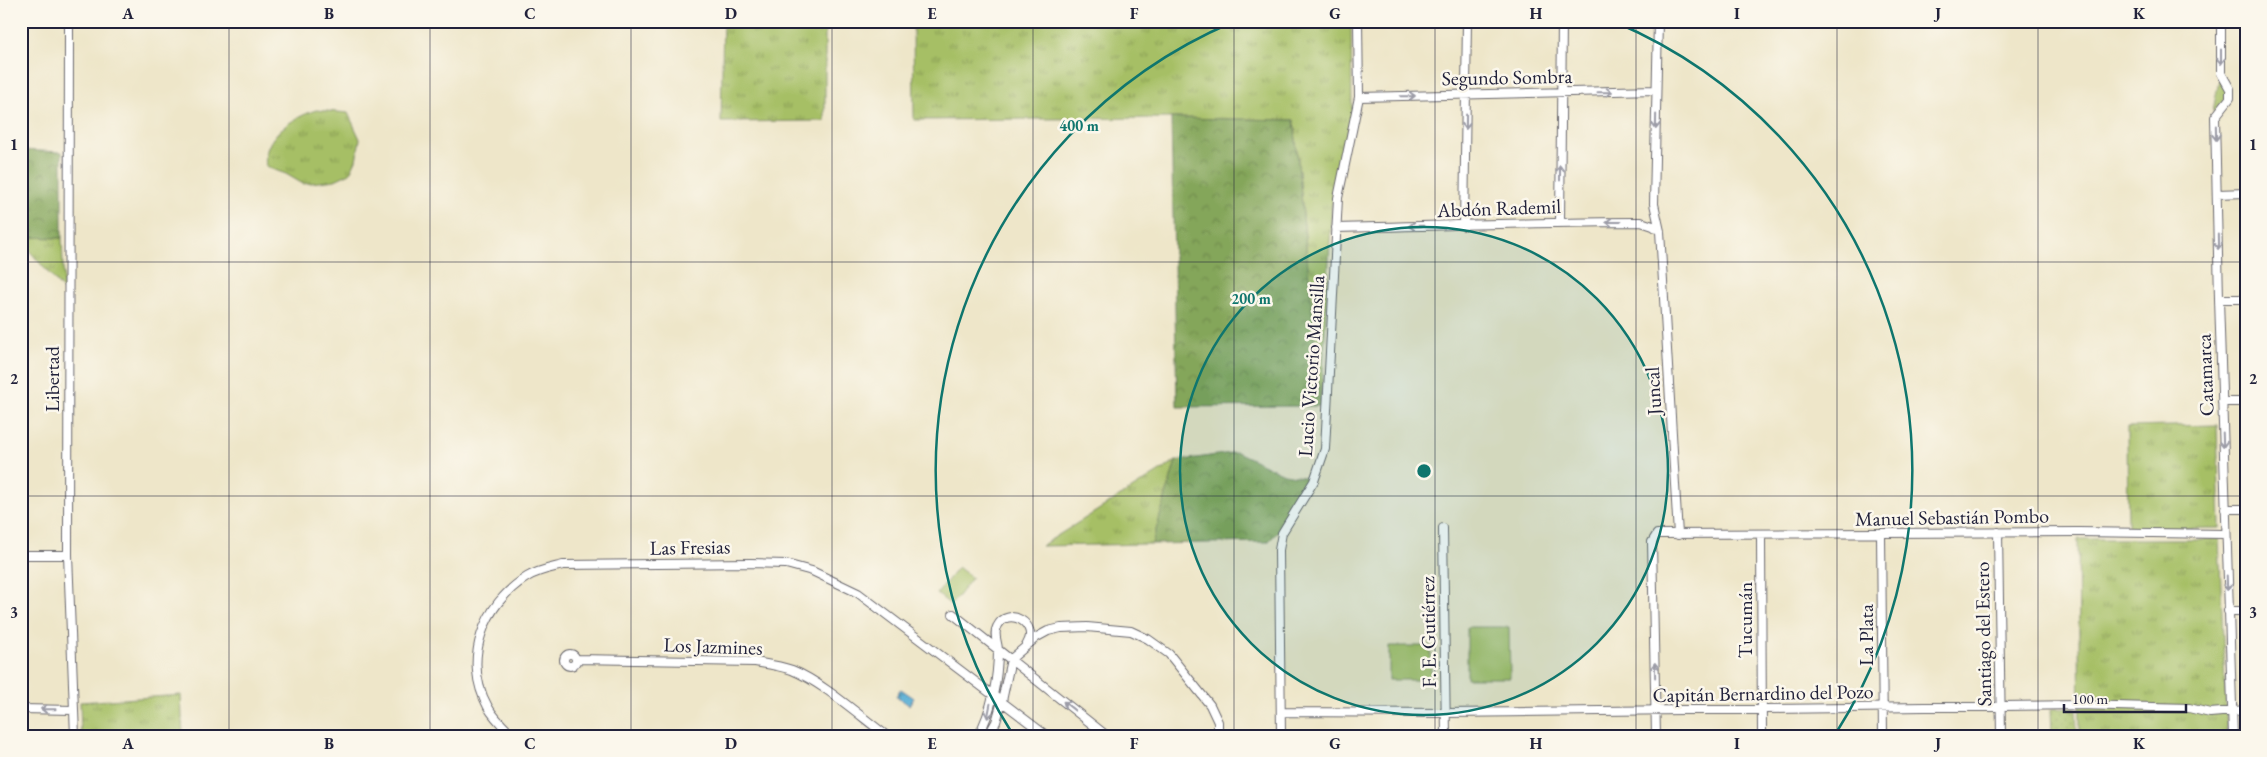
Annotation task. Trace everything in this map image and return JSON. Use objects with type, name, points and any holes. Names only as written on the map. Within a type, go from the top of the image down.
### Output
[{"type":"street","name":"Libertad","points":[[69,21],[68,555],[75,736]]},
{"type":"street","name":"Lucio Victorio Mansilla","points":[[1281,736],[1279,550],[1282,534],[1314,481],[1325,449],[1338,198],[1359,97],[1358,21]]},
{"type":"street","points":[[1464,226],[1466,21]]},
{"type":"street","points":[[1560,222],[1562,21]]},
{"type":"street","name":"Juncal","points":[[1658,21],[1654,204],[1660,231],[1678,535]]},
{"type":"street","name":"Catamarca","points":[[2221,21],[2221,73],[2230,89],[2230,98],[2215,117],[2233,736]]},
{"type":"street","name":"Segundo Sombra","points":[[1359,97],[1656,90]]},
{"type":"street","points":[[2217,194],[2246,193]]},
{"type":"street","name":"Abdón Rademil","points":[[1336,228],[1560,222],[1641,222],[1653,226],[1660,231]]},
{"type":"street","points":[[2219,299],[2246,299]]},
{"type":"street","points":[[2222,402],[2246,402]]},
{"type":"street","points":[[2225,509],[2246,509]]},
{"type":"street","name":"F. E. Gutiérrez","points":[[1443,528],[1446,736]]},
{"type":"street","name":"Manuel Sebastián Pombo","points":[[1678,535],[1998,532],[2226,534]]},
{"type":"street","name":"Santiago del Estero","points":[[1998,532],[2001,736]]},
{"type":"street","points":[[1656,736],[1652,542],[1656,534],[1678,535]]},
{"type":"street","name":"La Plata","points":[[1881,534],[1883,736]]},
{"type":"street","name":"Tucumán","points":[[1762,535],[1762,736]]},
{"type":"street","points":[[21,556],[68,555]]},
{"type":"street","name":"Las Fresias","points":[[513,736],[487,706],[480,685],[477,656],[481,631],[490,613],[505,593],[527,577],[542,570],[563,566],[751,562],[786,564],[812,571],[858,593],[1047,736]]},
{"type":"street","points":[[2228,612],[2246,612]]},
{"type":"street","points":[[953,614],[1008,651],[1024,648]]},
{"type":"street","points":[[978,736],[987,720],[993,694],[997,645],[996,630],[1001,621],[1012,617],[1018,618],[1027,624],[1030,636],[1024,648]]},
{"type":"street","points":[[988,736],[996,722],[1010,660],[1024,648],[1048,631],[1061,628],[1116,628],[1131,631],[1148,638],[1169,654],[1210,705],[1218,722],[1218,736]]},
{"type":"street","points":[[997,645],[1010,660],[1107,736]]},
{"type":"street","name":"Los Jazmines","points":[[576,659],[755,662],[774,665],[792,670],[809,678],[887,736]]},
{"type":"street","name":"Capitán Bernardino del Pozo","points":[[1281,712],[1446,713],[2001,706],[2188,708],[2210,713],[2246,710]]},
{"type":"street","points":[[21,709],[74,710]]},
{"type":"green space","points":[[723,21],[825,21],[825,121],[721,122]]},
{"type":"green space","points":[[913,21],[1351,21],[1352,113],[1332,205],[1321,406],[1294,120],[1171,118],[914,120]]},
{"type":"green space","points":[[2219,79],[2227,91],[2226,97],[2213,111]]},
{"type":"green space","points":[[316,110],[348,113],[360,139],[356,160],[350,173],[335,180],[303,184],[286,174],[266,167],[268,147],[280,130],[297,118]]},
{"type":"green space","points":[[1171,118],[1294,120],[1321,406],[1177,407]]},
{"type":"green space","points":[[21,150],[62,152],[62,238],[21,237]]},
{"type":"green space","points":[[21,237],[62,238],[64,291],[21,241]]},
{"type":"green space","points":[[2217,425],[2220,528],[2128,529],[2127,427]]},
{"type":"green space","points":[[1237,452],[1284,474],[1309,478],[1282,528],[1268,542],[1152,544],[1176,461]]},
{"type":"green space","points":[[1176,461],[1152,544],[1041,546]]},
{"type":"green space","points":[[2078,539],[2219,539],[2227,736],[2080,736]]},
{"type":"green space","points":[[958,567],[972,578],[951,605],[937,594]]},
{"type":"green space","points":[[1467,627],[1509,627],[1510,678],[1467,678]]},
{"type":"green space","points":[[1389,646],[1431,646],[1431,680],[1389,680]]},
{"type":"green space","points":[[181,695],[183,736],[81,736],[80,702]]},
{"type":"green space","points":[[2076,708],[2077,736],[2052,736],[2051,709]]},
{"type":"water","points":[[901,689],[914,698],[909,705],[896,696]]}]
